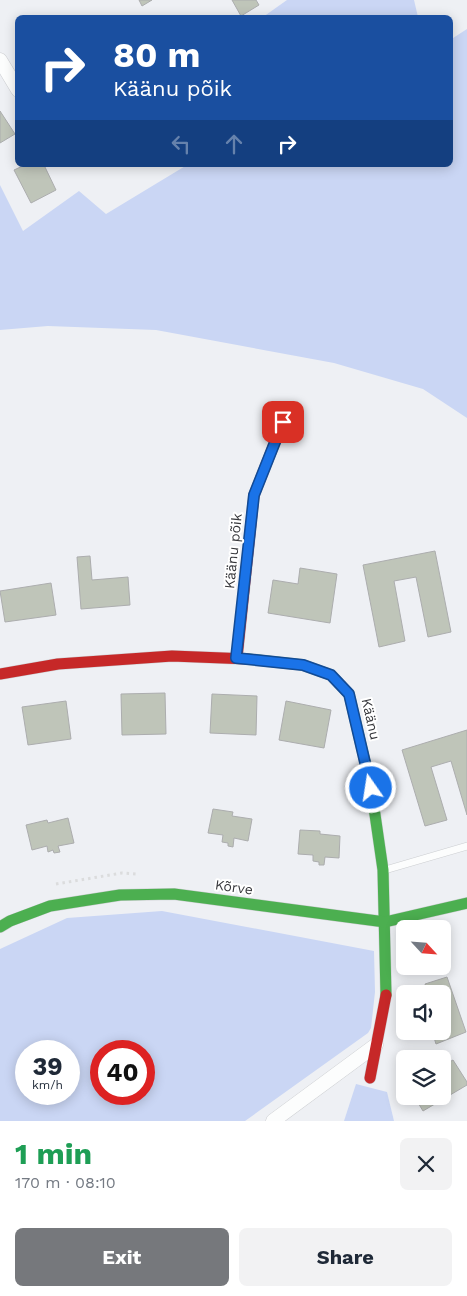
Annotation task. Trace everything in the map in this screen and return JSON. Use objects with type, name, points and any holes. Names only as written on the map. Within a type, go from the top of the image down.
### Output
[{"type":"street","points":[[0,60],[15,85]]},
{"type":"street","name":"Käänu põik","points":[[236,658],[254,495],[283,422]]},
{"type":"street","name":"Käänu","points":[[0,674],[58,664],[172,656],[236,658],[303,665],[331,675],[349,694],[371,788],[383,870],[386,998],[370,1078]]},
{"type":"street","name":"Kõrve","points":[[0,927],[10,921],[50,906],[120,895],[174,894],[385,922],[467,903]]},
{"type":"street","points":[[273,1121],[376,1045]]},
{"type":"lane","points":[[383,870],[467,846]]},
{"type":"shaded area","points":[[287,0],[414,0],[418,15],[266,15]]},
{"type":"shaded area","points":[[467,29],[467,418],[423,389],[334,363],[156,330],[48,326],[0,330],[0,185],[23,231],[79,191],[106,214],[184,167],[453,167],[453,38]]},
{"type":"shaded area","points":[[162,911],[374,951],[375,992],[371,1028],[368,1033],[245,1121],[0,1121],[0,949],[67,918]]},
{"type":"shaded area","points":[[356,1084],[387,1092],[394,1121],[344,1121]]},
{"type":"building","points":[[139,0],[152,0],[142,6]]},
{"type":"building","points":[[232,0],[256,0],[259,5],[240,15]]},
{"type":"building","points":[[0,111],[15,134],[0,143]]},
{"type":"building","points":[[21,167],[45,167],[56,190],[31,203],[14,170]]},
{"type":"building","points":[[435,551],[451,632],[428,637],[416,577],[394,581],[405,641],[379,647],[363,565]]},
{"type":"building","points":[[90,556],[92,580],[128,577],[130,605],[81,609],[77,557]]},
{"type":"building","points":[[300,568],[337,574],[330,623],[268,613],[273,580],[298,584]]},
{"type":"building","points":[[51,583],[56,615],[5,622],[0,591]]},
{"type":"building","points":[[165,693],[166,734],[122,735],[121,694]]},
{"type":"building","points":[[212,694],[257,696],[256,735],[210,733]]},
{"type":"building","points":[[66,701],[71,739],[28,745],[22,707]]},
{"type":"building","points":[[286,701],[331,710],[324,748],[279,740]]},
{"type":"building","points":[[467,730],[467,815],[451,761],[431,767],[447,820],[425,826],[402,750]]},
{"type":"building","points":[[213,809],[233,812],[232,816],[252,819],[248,841],[234,838],[233,847],[228,846],[228,843],[222,842],[223,835],[208,833]]},
{"type":"building","points":[[68,818],[74,843],[58,846],[60,852],[54,853],[53,850],[48,852],[47,846],[32,850],[26,825],[47,820],[48,823]]},
{"type":"building","points":[[300,830],[320,831],[320,834],[340,836],[339,858],[325,857],[324,865],[319,865],[319,862],[313,861],[313,855],[298,854]]},
{"type":"building","points":[[447,977],[450,985],[425,985]]},
{"type":"building","points":[[451,989],[466,1032],[451,1038]]},
{"type":"building","points":[[435,1040],[446,1040],[436,1044]]},
{"type":"building","points":[[453,1060],[467,1085],[451,1094],[451,1061]]},
{"type":"building","points":[[419,1105],[433,1105],[423,1111]]},
{"type":"traffic: fast","points":[[248,659],[303,665],[331,675],[349,694],[371,787],[383,870],[386,995]]},
{"type":"traffic: fast","points":[[0,927],[10,921],[50,906],[120,895],[174,894],[385,922],[467,903]]},
{"type":"traffic: jam","points":[[237,658],[254,495],[283,422]]},
{"type":"traffic: jam","points":[[0,674],[58,664],[172,656],[248,659]]},
{"type":"traffic: jam","points":[[370,1078],[386,995]]},
{"type":"route","points":[[283,422],[254,495],[236,658],[303,665],[331,675],[349,694],[371,788]]}]
